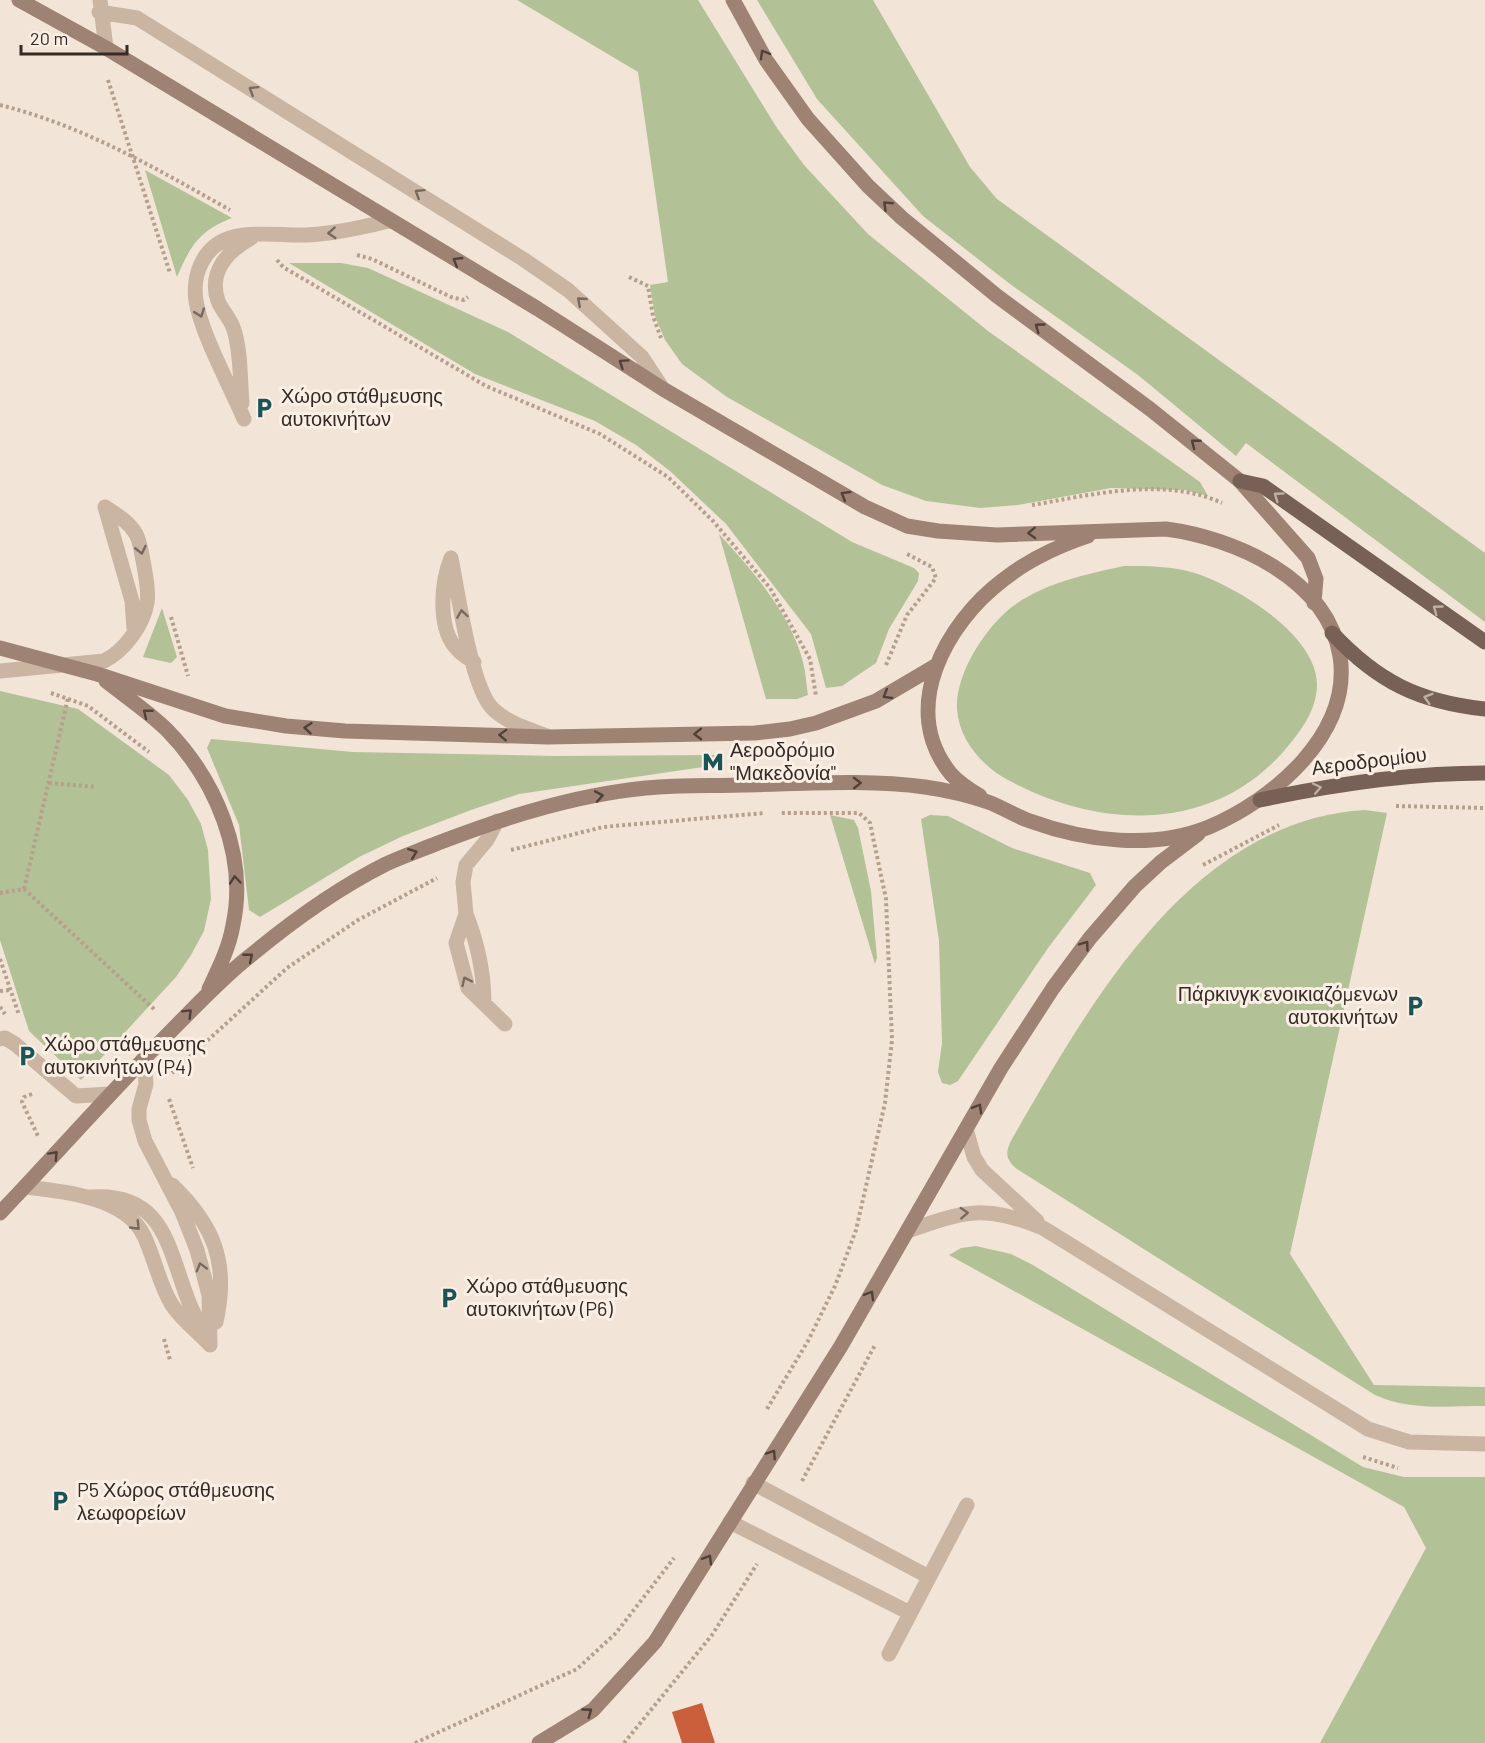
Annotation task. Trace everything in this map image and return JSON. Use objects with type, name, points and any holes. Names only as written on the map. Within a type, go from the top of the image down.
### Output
[{"type":"main road","points":[[1240,481],[1263,486],[1485,642]]},
{"type":"main road","points":[[1332,633],[1353,655],[1392,684],[1437,701],[1485,709]]},
{"type":"main road","name":"Αεροδρομίου","points":[[1260,800],[1340,783],[1401,775],[1485,773]]},
{"type":"street","points":[[19,0],[106,48],[538,309],[663,389],[865,507],[907,526],[997,534],[1166,529],[1217,539],[1272,566],[1298,586],[1314,603],[1332,633],[1340,658],[1340,680],[1329,720],[1297,767],[1260,800],[1207,828],[1161,862],[1096,930],[1053,988],[1001,1068],[909,1232],[841,1346],[661,1632],[640,1659],[592,1710],[539,1743]]},
{"type":"street","points":[[733,0],[766,60],[808,119],[868,186],[902,218],[997,296],[1150,409],[1240,481],[1308,558],[1316,579],[1314,603]]},
{"type":"street","points":[[106,48],[99,6],[137,18],[524,259],[568,290],[642,357],[663,389]]},
{"type":"street","points":[[259,233],[238,246],[226,258],[217,272],[214,286],[219,303],[234,329],[244,419],[196,301],[196,272],[208,250],[223,239],[259,233],[303,235],[342,232],[390,221]]},
{"type":"street","points":[[0,671],[60,663],[104,661],[119,653],[134,632],[148,598],[141,548],[137,535],[125,520],[105,507],[132,601],[134,632]]},
{"type":"street","points":[[988,802],[951,774],[930,731],[928,694],[937,665],[951,637],[967,614],[1001,581],[1067,543],[1111,531]]},
{"type":"street","points":[[451,558],[444,577],[442,594],[450,638],[457,650],[474,662],[482,694],[491,708],[503,717],[548,737]]},
{"type":"street","points":[[0,648],[97,674],[225,716],[286,726],[345,731],[548,737],[755,733],[790,729],[816,723],[876,701],[937,665]]},
{"type":"street","points":[[97,674],[166,729],[206,781],[222,812],[236,884],[234,923],[223,959],[206,996]]},
{"type":"street","points":[[0,1213],[109,1094],[246,959],[332,896],[387,863],[497,821],[594,797],[657,787],[890,782],[937,788],[988,802],[1027,820],[1086,837],[1149,839],[1186,834],[1207,828]]},
{"type":"street","points":[[497,821],[487,840],[466,866],[462,882],[466,914],[456,943],[468,988],[505,1024]]},
{"type":"street","points":[[0,1038],[5,1038],[15,1044],[76,1096],[109,1094]]},
{"type":"street","points":[[25,1187],[54,1189],[89,1197],[123,1214],[143,1233],[164,1290],[174,1308],[210,1345],[209,1295],[200,1262],[182,1212],[145,1142],[139,1120],[139,1109],[146,1084],[144,1058]]},
{"type":"street","points":[[966,1129],[974,1157],[982,1170],[1043,1228]]},
{"type":"street","points":[[909,1232],[953,1214],[984,1212],[1010,1215],[1043,1228],[1368,1429],[1409,1442],[1485,1444]]},
{"type":"street","points":[[753,1483],[930,1577]]},
{"type":"street","points":[[889,1654],[968,1505]]},
{"type":"street","points":[[730,1522],[910,1613]]},
{"type":"path","points":[[108,76],[131,154]]},
{"type":"path","points":[[0,105],[41,115],[131,154],[237,214]]},
{"type":"path","points":[[348,253],[372,260],[451,297],[464,300],[473,293],[465,288]]},
{"type":"path","points":[[271,254],[284,267],[486,386],[600,434],[668,477],[713,521],[770,588],[810,659],[817,699]]},
{"type":"path","points":[[629,277],[648,286],[652,316],[662,342]]},
{"type":"path","points":[[1023,507],[1112,491],[1142,489],[1188,493],[1213,499],[1232,507]]},
{"type":"path","points":[[885,668],[907,615],[936,578],[932,567],[903,553]]},
{"type":"path","points":[[179,676],[189,680]]},
{"type":"path","points":[[49,693],[88,706],[156,758]]},
{"type":"path","points":[[806,701],[826,697]]},
{"type":"path","points":[[24,889],[68,698]]},
{"type":"path","points":[[49,783],[96,787]]},
{"type":"path","points":[[171,1074],[286,968],[358,920],[404,893],[466,866],[520,847],[603,827],[653,821],[783,813],[859,813],[870,823],[886,899],[892,1040],[885,1103],[855,1230],[835,1286],[808,1341],[765,1412]]},
{"type":"path","points":[[0,893],[24,889]]},
{"type":"path","points":[[24,889],[155,1010]]},
{"type":"path","points":[[0,959],[10,990],[0,991]]},
{"type":"path","points":[[147,1018],[163,1003]]},
{"type":"path","points":[[34,1094],[28,1094],[22,1102],[39,1138]]},
{"type":"path","points":[[162,1330],[170,1360]]},
{"type":"path","points":[[415,1743],[577,1669],[616,1633],[675,1556]]},
{"type":"green space","points":[[517,0],[698,0],[777,128],[804,165],[868,234],[988,331],[1200,482],[1208,496],[1185,490],[1111,488],[1018,505],[980,508],[926,501],[882,485],[727,397],[682,364],[665,340],[655,316],[650,285],[668,282],[638,72]]},
{"type":"green space","points":[[757,0],[873,0],[970,167],[997,199],[1485,553],[1485,622],[1246,443],[1236,456],[1138,375],[1010,284],[923,216],[817,99]]},
{"type":"green space","points":[[145,170],[232,218],[211,228],[197,240],[177,277]]},
{"type":"green space","points":[[289,263],[341,263],[368,268],[508,332],[852,542],[914,568],[919,573],[918,581],[889,629],[876,663],[842,686],[826,688],[811,634],[726,524],[670,471],[636,445],[595,421],[475,374]]},
{"type":"green space","points":[[719,534],[757,578],[780,610],[803,662],[808,695],[797,699],[766,699]]},
{"type":"green space","points":[[1124,566],[1178,569],[1195,573],[1232,589],[1271,615],[1289,631],[1313,665],[1317,684],[1311,712],[1284,751],[1255,778],[1223,797],[1189,810],[1153,815],[1116,814],[1079,808],[1043,796],[1008,780],[981,760],[967,741],[959,720],[958,695],[967,665],[984,636],[1005,612],[1028,596],[1054,584]]},
{"type":"green space","points":[[162,608],[177,657],[171,663],[143,657]]},
{"type":"green space","points":[[0,691],[78,709],[169,775],[188,800],[201,824],[208,850],[211,899],[204,931],[191,955],[176,977],[81,1080],[29,1031],[0,940]]},
{"type":"green space","points":[[211,739],[353,752],[556,756],[716,755],[717,765],[519,794],[403,836],[359,857],[260,917],[249,910],[239,825],[207,748]]},
{"type":"green space","points":[[1365,810],[1387,813],[1290,1254],[1374,1385],[1485,1387],[1485,1406],[1415,1406],[1375,1395],[1017,1169],[1007,1155],[1012,1139],[1042,1087],[1075,1032],[1112,979],[1152,928],[1197,883],[1247,847],[1303,822]]},
{"type":"green space","points":[[830,815],[854,820],[858,828],[871,891],[877,958],[875,964]]},
{"type":"green space","points":[[930,815],[948,816],[1012,848],[1090,873],[1096,885],[1048,948],[958,1081],[950,1085],[942,1083],[938,1072],[942,1043],[939,941],[921,819]]},
{"type":"green space","points":[[976,1246],[1011,1254],[1033,1265],[1363,1467],[1404,1477],[1485,1477],[1485,1743],[1320,1743],[1426,1548],[1404,1507],[949,1255],[961,1248]]},
{"type":"building","points":[[702,1703],[715,1743],[682,1743],[672,1712]]},
{"type":"place","name":"Χώρο στάθμευσης αυτοκινήτων","points":[[264,408]]},
{"type":"place","name":"Αεροδρόμιο \"Μακεδονία\"","points":[[713,762]]},
{"type":"place","name":"Πάρκινγκ ενοικιαζόμενων αυτοκινήτων","points":[[1415,1006]]},
{"type":"place","name":"Χώρο στάθμευσης αυτοκινήτων (P4)","points":[[27,1056]]},
{"type":"place","name":"Χώρο στάθμευσης αυτοκινήτων (P6)","points":[[449,1298]]},
{"type":"place","name":"P5 Χώρος στάθμευσης λεωφορείων","points":[[60,1501]]}]
